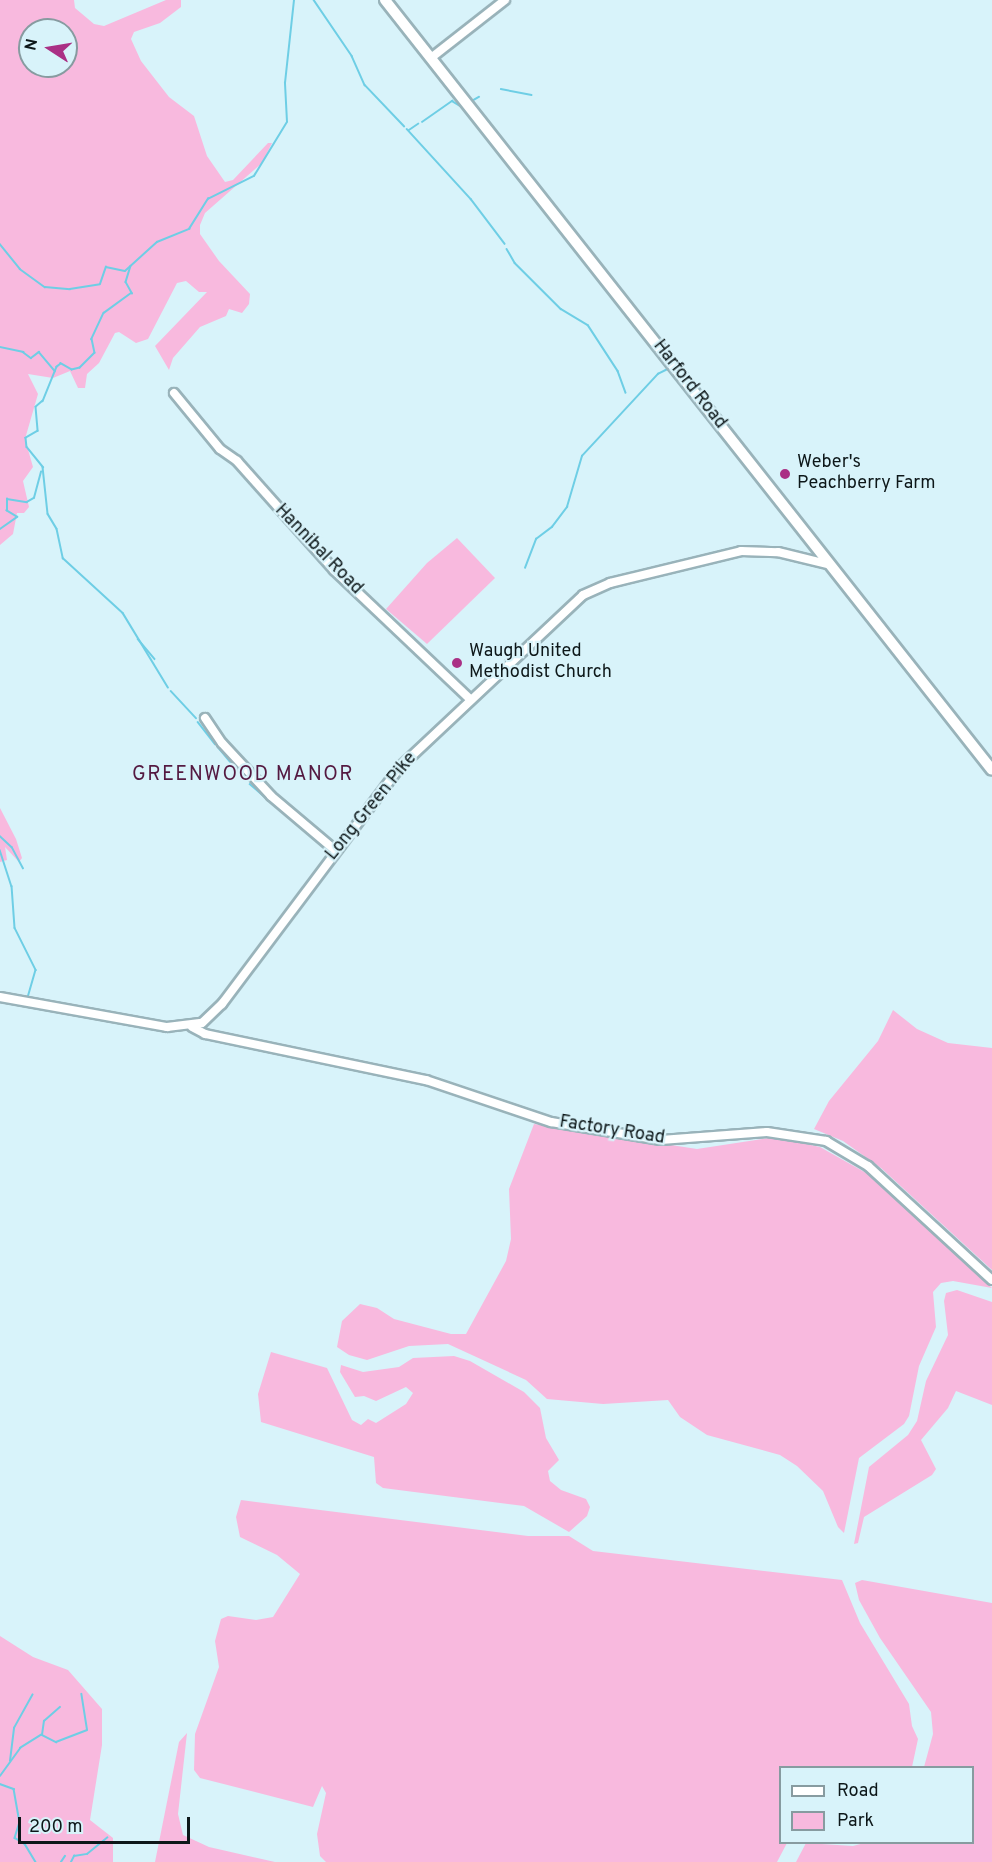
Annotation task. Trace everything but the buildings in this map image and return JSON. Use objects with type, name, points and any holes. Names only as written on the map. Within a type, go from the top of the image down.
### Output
[{"type":"main road","name":"Harford Road","points":[[385,0],[827,564],[992,770]]},
{"type":"street","points":[[431,58],[505,0]]},
{"type":"street","name":"Hannibal Road","points":[[174,393],[220,449],[244,469],[334,570],[470,699]]},
{"type":"street","name":"Long Green Pike","points":[[192,1027],[217,1011],[394,773],[573,604],[602,586],[741,551],[778,552],[827,564]]},
{"type":"street","points":[[205,717],[222,743],[271,796],[336,851]]},
{"type":"street","points":[[0,997],[167,1027],[192,1027]]},
{"type":"street","name":"Factory Road","points":[[192,1027],[206,1034],[426,1080],[551,1122],[661,1140],[767,1132],[813,1137],[863,1161],[992,1280]]},
{"type":"green space","points":[[0,0],[74,0],[75,8],[94,24],[104,26],[166,0],[181,0],[181,7],[160,23],[134,32],[131,39],[141,61],[169,97],[194,116],[207,156],[225,182],[233,180],[268,143],[272,143],[262,163],[205,213],[200,225],[200,234],[219,261],[250,294],[249,304],[242,313],[229,309],[226,316],[200,327],[173,358],[169,370],[155,346],[207,292],[199,292],[186,281],[177,283],[148,339],[136,343],[119,332],[115,333],[99,363],[87,374],[85,388],[78,388],[70,371],[53,378],[28,374],[38,394],[25,439],[33,467],[23,481],[29,507],[24,513],[17,513],[13,534],[0,545]]},
{"type":"green space","points":[[457,538],[495,578],[427,644],[386,609],[427,563]]},
{"type":"green space","points":[[0,808],[16,839],[22,858],[19,862],[5,847],[7,860],[0,862]]},
{"type":"green space","points":[[893,1010],[917,1029],[948,1043],[992,1048],[992,1270],[881,1168],[843,1141],[814,1129],[829,1101],[878,1041]]},
{"type":"green space","points":[[534,1124],[697,1149],[775,1137],[820,1147],[868,1174],[992,1288],[953,1281],[941,1283],[933,1292],[936,1327],[919,1366],[909,1416],[904,1424],[859,1458],[844,1533],[838,1527],[823,1491],[797,1466],[780,1455],[707,1435],[680,1417],[668,1400],[603,1404],[547,1399],[526,1380],[448,1344],[409,1346],[367,1360],[349,1355],[337,1347],[342,1321],[360,1304],[377,1308],[394,1319],[451,1334],[466,1334],[506,1261],[511,1239],[509,1189]]},
{"type":"green space","points":[[957,1290],[992,1302],[992,1405],[956,1391],[948,1408],[921,1440],[936,1469],[932,1475],[864,1517],[858,1543],[854,1544],[869,1467],[908,1435],[917,1421],[926,1381],[948,1335],[944,1301],[946,1293]]},
{"type":"green space","points":[[271,1352],[327,1368],[352,1420],[361,1425],[368,1419],[376,1423],[406,1404],[413,1393],[406,1387],[376,1401],[364,1396],[355,1397],[340,1372],[341,1365],[363,1372],[399,1367],[413,1358],[454,1356],[470,1361],[524,1392],[540,1408],[546,1438],[559,1460],[548,1471],[550,1481],[561,1490],[586,1499],[590,1507],[587,1516],[569,1532],[524,1506],[383,1488],[376,1483],[374,1457],[261,1422],[258,1394]]},
{"type":"green space","points":[[241,1500],[528,1536],[569,1536],[593,1551],[842,1580],[860,1623],[909,1704],[912,1726],[918,1739],[912,1766],[779,1766],[779,1844],[786,1844],[777,1862],[326,1862],[320,1856],[317,1834],[326,1793],[322,1786],[313,1807],[200,1778],[194,1770],[195,1734],[219,1667],[215,1641],[221,1619],[228,1616],[256,1620],[273,1617],[300,1574],[277,1555],[240,1537],[236,1517]]},
{"type":"green space","points":[[862,1580],[992,1603],[992,1862],[796,1862],[805,1844],[853,1846],[860,1844],[974,1844],[974,1766],[924,1766],[933,1734],[931,1712],[880,1638],[859,1600],[855,1583]]},
{"type":"green space","points":[[0,1636],[33,1657],[68,1670],[102,1709],[102,1745],[90,1820],[113,1838],[113,1862],[0,1862]]},
{"type":"green space","points":[[187,1733],[178,1814],[183,1835],[209,1847],[275,1862],[155,1862],[179,1742]]},
{"type":"waterway","points":[[0,244],[20,269],[45,287],[70,289],[100,284],[106,267],[125,271],[157,242],[189,229],[208,199],[254,176],[287,122],[285,83],[294,0]]},
{"type":"waterway","points":[[314,0],[352,56],[365,85],[404,126]]},
{"type":"waterway","points":[[501,89],[531,95]]},
{"type":"waterway","points":[[472,101],[479,97]]},
{"type":"waterway","points":[[422,122],[452,101],[462,107]]},
{"type":"waterway","points":[[409,130],[418,124]]},
{"type":"waterway","points":[[407,129],[471,199],[505,244]]},
{"type":"waterway","points":[[507,249],[515,263],[561,309],[588,325],[618,371],[626,393]]},
{"type":"waterway","points":[[131,266],[126,282],[132,293],[104,313],[92,339],[95,353],[80,368],[72,370],[61,364],[57,367],[43,401],[36,407],[38,431],[26,438],[27,447],[43,467],[48,514],[57,529],[63,558],[123,613],[168,687]]},
{"type":"waterway","points":[[0,347],[23,352],[31,358],[39,352],[55,371]]},
{"type":"waterway","points":[[525,568],[536,539],[552,527],[567,507],[582,456],[658,374],[668,369],[677,379]]},
{"type":"waterway","points":[[0,529],[17,517],[7,511],[7,499],[27,502],[34,498],[41,472]]},
{"type":"waterway","points":[[138,639],[155,659]]},
{"type":"waterway","points":[[171,691],[196,718]]},
{"type":"waterway","points":[[198,722],[215,744]]},
{"type":"waterway","points":[[218,747],[243,777]]},
{"type":"waterway","points":[[250,784],[271,802]]},
{"type":"waterway","points":[[0,836],[12,847],[23,868]]},
{"type":"waterway","points":[[0,850],[12,886],[15,928],[36,970],[28,998]]},
{"type":"waterway","points":[[42,1735],[56,1742],[87,1730],[81,1694]]},
{"type":"waterway","points":[[10,1761],[14,1728],[32,1695]]},
{"type":"waterway","points":[[42,1735],[44,1721],[60,1707]]},
{"type":"waterway","points":[[0,1776],[20,1748],[41,1735]]},
{"type":"waterway","points":[[0,1784],[14,1789],[20,1822],[15,1838],[25,1844],[36,1862]]},
{"type":"waterway","points":[[71,1862],[74,1856],[87,1854],[107,1838]]},
{"type":"waterway","points":[[61,1862],[65,1856]]},
{"type":"place","name":"Weber's Peachberry Farm","points":[[785,474]]},
{"type":"place","name":"Waugh United Methodist Church","points":[[457,663]]},
{"type":"district","name":"GREENWOOD MANOR","points":[[243,775]]}]
